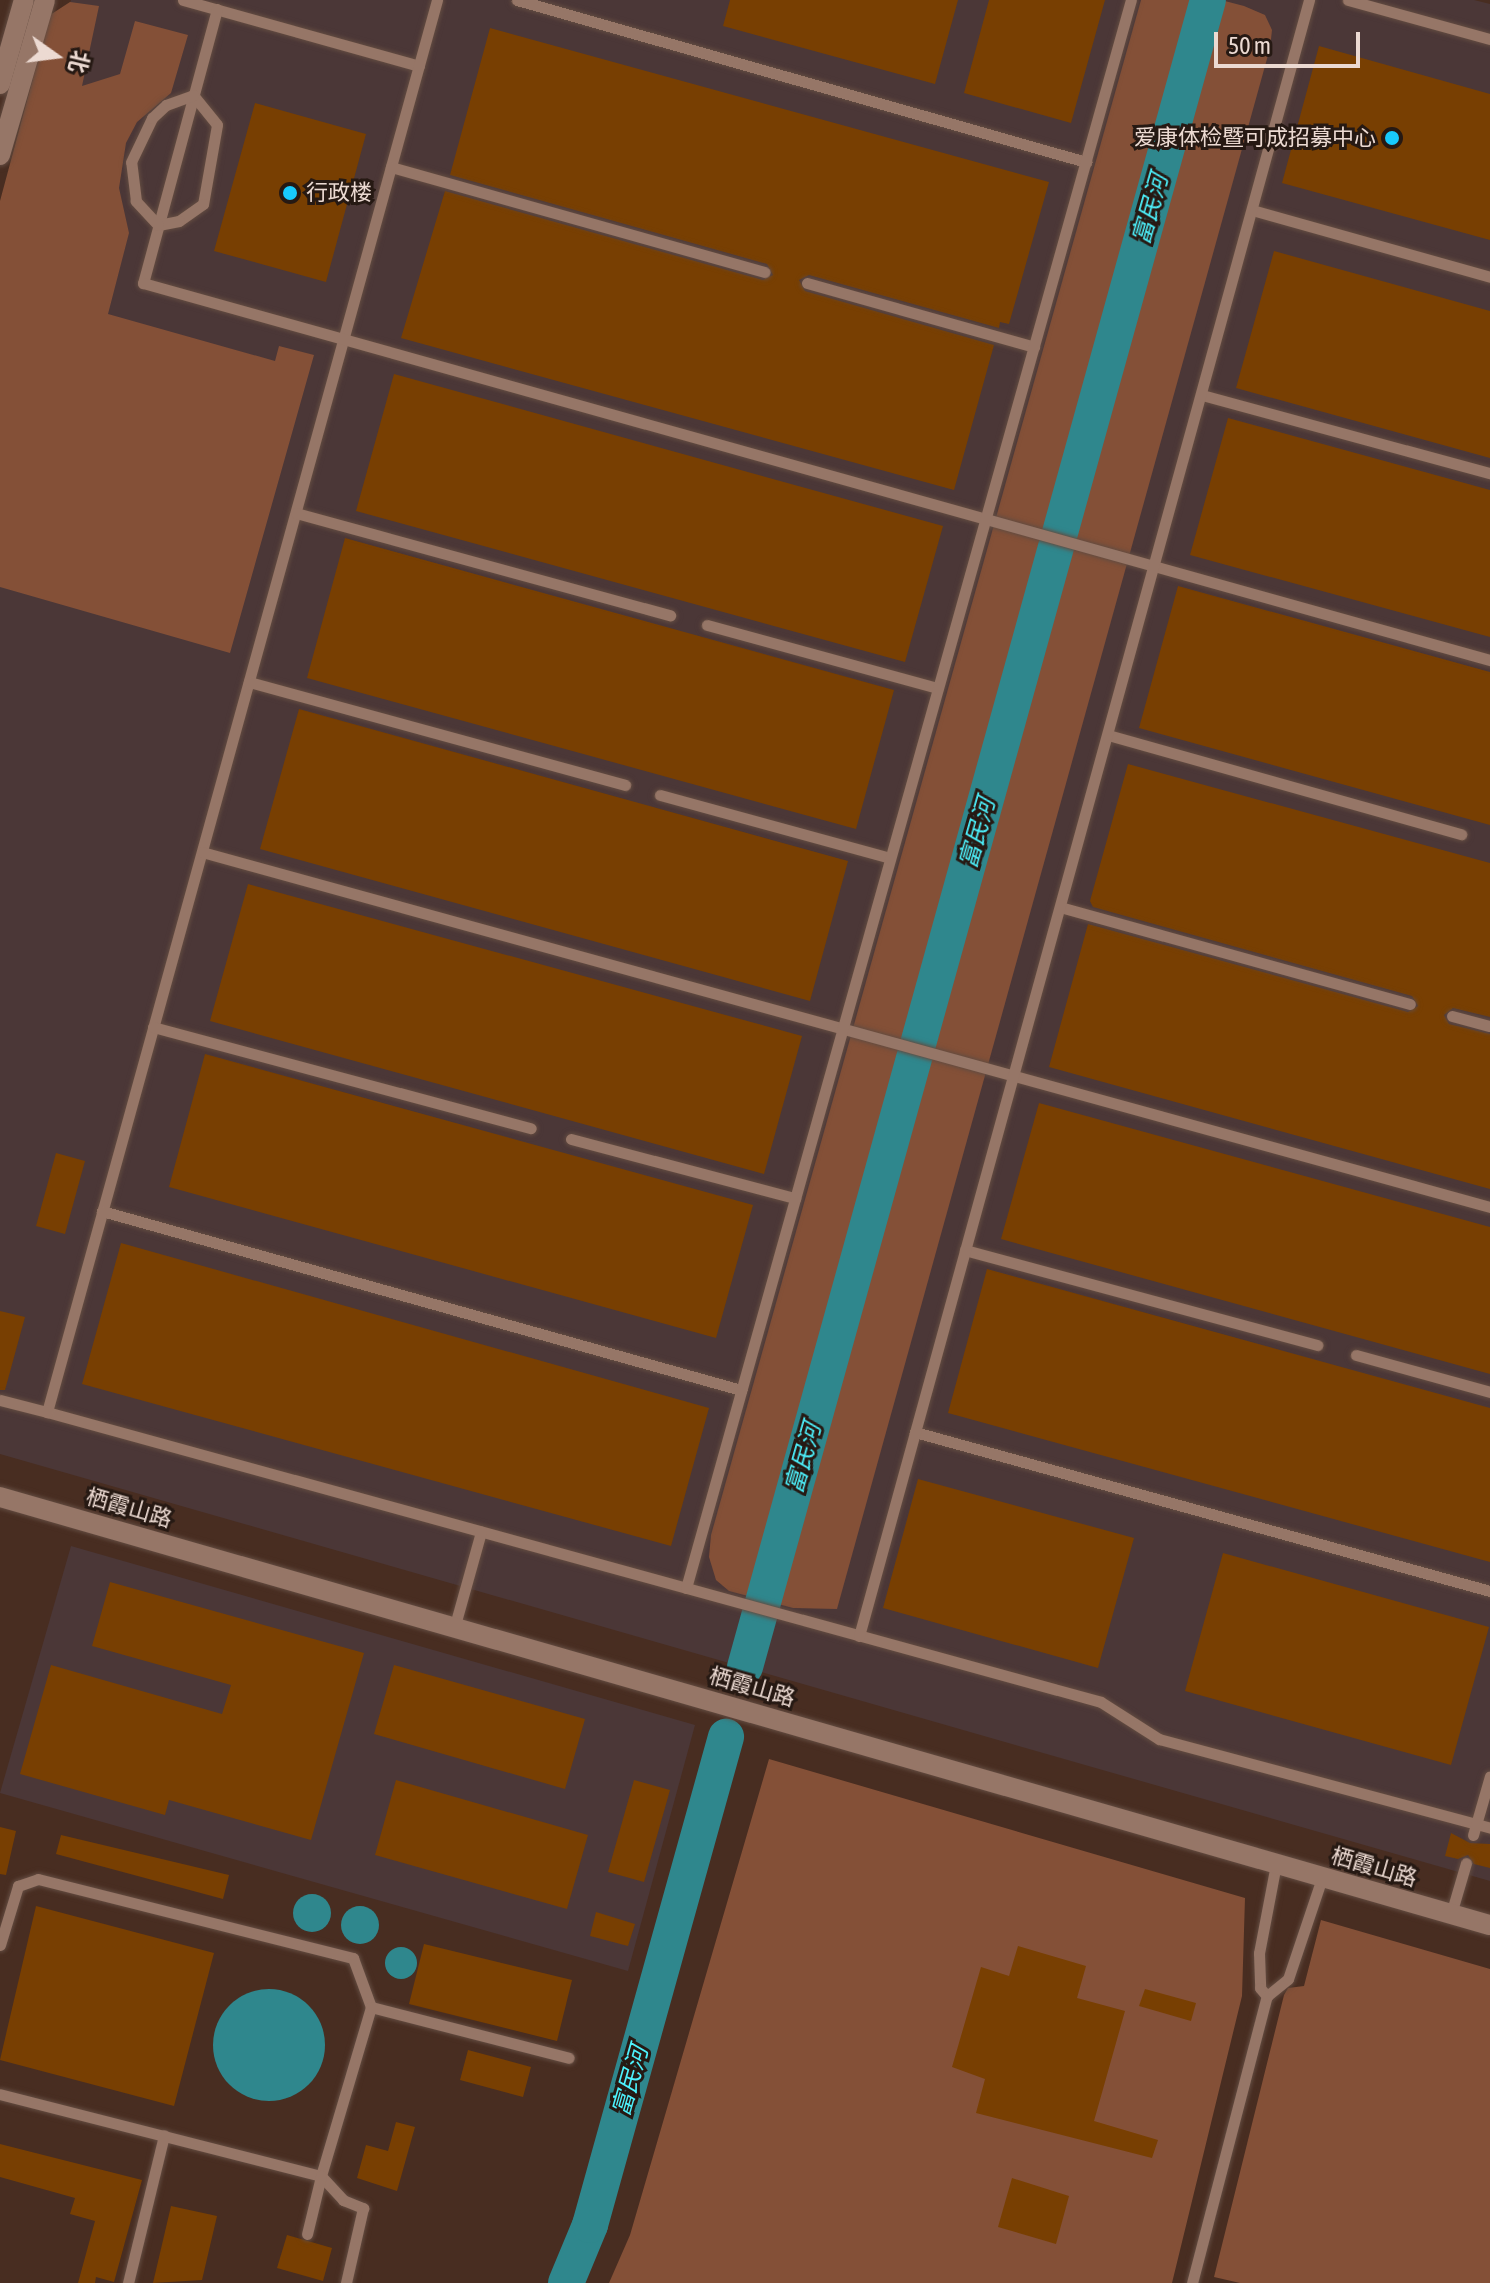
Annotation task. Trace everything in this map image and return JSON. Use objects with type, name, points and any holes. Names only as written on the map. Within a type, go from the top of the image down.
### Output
[{"type":"street","points":[[0,84],[24,0]]},
{"type":"street","points":[[0,155],[45,0]]},
{"type":"street","name":"栖霞山路","points":[[0,1497],[455,1625],[1490,1925]]},
{"type":"lane","points":[[183,0],[419,66]]},
{"type":"lane","points":[[47,1412],[437,0]]},
{"type":"lane","points":[[517,0],[1086,162]]},
{"type":"lane","points":[[686,1588],[1131,0]]},
{"type":"lane","points":[[859,1636],[1309,0]]},
{"type":"lane","points":[[1348,0],[1490,39]]},
{"type":"lane","points":[[217,9],[143,283],[1490,660]]},
{"type":"lane","points":[[158,225],[179,221],[203,204],[217,125],[193,95]]},
{"type":"lane","points":[[158,225],[136,201],[131,162],[152,118],[166,105],[193,95]]},
{"type":"lane","points":[[391,167],[765,272]]},
{"type":"lane","points":[[1252,210],[1490,277]]},
{"type":"lane","points":[[807,283],[1034,347]]},
{"type":"lane","points":[[1202,395],[1490,473]]},
{"type":"lane","points":[[296,513],[670,615]]},
{"type":"lane","points":[[707,625],[938,688]]},
{"type":"lane","points":[[249,682],[625,785]]},
{"type":"lane","points":[[1108,735],[1461,834]]},
{"type":"lane","points":[[660,795],[890,858]]},
{"type":"lane","points":[[202,852],[1490,1207]]},
{"type":"lane","points":[[1060,907],[1410,1004]]},
{"type":"lane","points":[[1452,1016],[1490,1026]]},
{"type":"lane","points":[[153,1027],[531,1128]]},
{"type":"lane","points":[[571,1139],[795,1198]]},
{"type":"lane","points":[[102,1211],[741,1390]]},
{"type":"lane","points":[[965,1250],[1317,1345]]},
{"type":"lane","points":[[1356,1355],[1490,1392]]},
{"type":"lane","points":[[0,1400],[1101,1702],[1159,1739],[1475,1830],[1490,1828]]},
{"type":"lane","points":[[915,1432],[1490,1591]]},
{"type":"lane","points":[[455,1625],[481,1532]]},
{"type":"lane","points":[[1475,1830],[1490,1776]]},
{"type":"lane","points":[[1451,1914],[1466,1863]]},
{"type":"lane","points":[[1267,1996],[1260,1988],[1259,1953],[1276,1864]]},
{"type":"lane","points":[[1192,2283],[1267,1996],[1288,1979],[1322,1878]]},
{"type":"lane","points":[[0,1945],[18,1886],[38,1879],[353,1958],[371,2007],[307,2234]]},
{"type":"lane","points":[[371,2007],[569,2058]]},
{"type":"lane","points":[[0,2094],[321,2176],[343,2200],[363,2208],[346,2283]]},
{"type":"lane","points":[[128,2283],[164,2135]]},
{"type":"shaded area","points":[[71,0],[1474,0],[1490,4],[1490,1881],[0,1454],[0,250]]},
{"type":"shaded area","points":[[1141,0],[1221,0],[1244,6],[1265,15],[1272,30],[1270,48],[837,1609],[793,1608],[729,1591],[716,1580],[709,1557],[711,1535]]},
{"type":"shaded area","points":[[70,2],[99,6],[82,86],[120,74],[135,21],[188,35],[171,93],[137,122],[126,143],[119,188],[129,233],[108,314],[275,361],[279,346],[314,355],[230,653],[0,587],[0,201],[50,15]]},
{"type":"shaded area","points":[[71,1546],[695,1725],[628,1971],[0,1793]]},
{"type":"shaded area","points":[[769,1759],[1245,1898],[1242,1996],[1172,2283],[609,2283],[630,2235]]},
{"type":"shaded area","points":[[1321,1920],[1490,1969],[1490,2283],[1240,2283],[1214,2277],[1284,1995],[1288,1988],[1304,1986]]},
{"type":"water","points":[[312,1894],[325,1900],[331,1913],[325,1926],[312,1932],[299,1926],[293,1913],[299,1900]]},
{"type":"water","points":[[360,1906],[373,1912],[379,1925],[373,1938],[360,1944],[347,1938],[341,1925],[347,1912]]},
{"type":"water","points":[[401,1947],[412,1952],[417,1963],[412,1974],[401,1979],[390,1974],[385,1963],[390,1952]]},
{"type":"water","points":[[269,1989],[291,1993],[309,2005],[321,2023],[325,2045],[321,2067],[309,2085],[291,2097],[269,2101],[247,2097],[229,2085],[217,2067],[213,2045],[217,2023],[229,2005],[247,1993]]},
{"type":"building","points":[[730,0],[958,0],[935,84],[723,26]]},
{"type":"building","points":[[989,0],[1105,0],[1071,123],[964,93]]},
{"type":"building","points":[[490,28],[1049,182],[1009,324],[1000,322],[999,328],[809,275],[799,280],[805,291],[994,345],[954,490],[401,338],[445,191],[763,280],[773,275],[767,264],[450,175]]},
{"type":"building","name":"爱康体检暨可成招募中心","points":[[1319,46],[1490,94],[1490,240],[1282,183]]},
{"type":"building","name":"行政楼","points":[[255,103],[366,134],[326,282],[214,251]]},
{"type":"building","points":[[1274,251],[1490,311],[1490,458],[1236,388]]},
{"type":"building","points":[[394,374],[943,526],[905,662],[356,511]]},
{"type":"building","points":[[1228,418],[1490,490],[1490,637],[1190,555]]},
{"type":"building","points":[[345,538],[894,690],[856,829],[307,678]]},
{"type":"building","points":[[1178,586],[1490,672],[1490,825],[1139,728]]},
{"type":"building","points":[[299,709],[848,861],[810,1001],[260,849]]},
{"type":"building","points":[[1128,764],[1490,863],[1490,1017],[1453,1008],[1444,1015],[1449,1024],[1490,1034],[1490,1189],[1049,1067],[1088,924],[1408,1012],[1418,1006],[1412,996],[1093,907],[1090,901]]},
{"type":"building","points":[[248,884],[802,1036],[764,1174],[210,1021]]},
{"type":"building","points":[[205,1054],[753,1205],[716,1338],[169,1187]]},
{"type":"building","points":[[1039,1103],[1490,1227],[1490,1374],[1001,1239]]},
{"type":"building","points":[[56,1153],[85,1161],[65,1234],[36,1226]]},
{"type":"building","points":[[121,1243],[709,1408],[671,1546],[82,1384]]},
{"type":"building","points":[[987,1269],[1490,1408],[1490,1562],[948,1413]]},
{"type":"building","points":[[0,1311],[25,1317],[5,1390],[0,1390]]},
{"type":"building","points":[[918,1479],[1134,1538],[1098,1668],[883,1608]]},
{"type":"building","points":[[1223,1553],[1489,1627],[1451,1765],[1185,1691]]},
{"type":"building","points":[[110,1582],[364,1653],[311,1840],[169,1800],[165,1815],[20,1774],[51,1665],[222,1714],[231,1685],[92,1646]]},
{"type":"building","points":[[394,1665],[585,1719],[565,1789],[374,1734]]},
{"type":"building","points":[[396,1780],[588,1835],[567,1909],[375,1855]]},
{"type":"building","points":[[634,1780],[670,1790],[644,1882],[608,1872]]},
{"type":"building","points":[[0,1827],[16,1831],[6,1875],[0,1874]]},
{"type":"building","points":[[1451,1833],[1470,1843],[1490,1844],[1490,1868],[1474,1864],[1468,1855],[1458,1859],[1445,1856]]},
{"type":"building","points":[[61,1835],[229,1875],[223,1899],[56,1854]]},
{"type":"building","points":[[36,1906],[214,1953],[174,2106],[0,2060]]},
{"type":"building","points":[[596,1912],[635,1924],[628,1946],[590,1936]]},
{"type":"building","points":[[424,1944],[572,1980],[557,2041],[409,2004]]},
{"type":"building","points":[[1018,1946],[1086,1966],[1077,1998],[1125,2011],[1094,2121],[1158,2140],[1152,2158],[976,2113],[985,2079],[952,2067],[981,1967],[1009,1976]]},
{"type":"building","points":[[1145,1989],[1196,2003],[1191,2021],[1139,2006]]},
{"type":"building","points":[[468,2050],[531,2067],[523,2097],[460,2080]]},
{"type":"building","points":[[396,2122],[415,2127],[397,2191],[357,2178],[366,2145],[388,2151]]},
{"type":"building","points":[[0,2144],[142,2180],[114,2282],[96,2277],[95,2283],[78,2283],[95,2221],[70,2214],[75,2198],[0,2177]]},
{"type":"building","points":[[1012,2178],[1069,2196],[1056,2244],[998,2227]]},
{"type":"building","points":[[171,2206],[217,2216],[202,2280],[153,2283]]},
{"type":"building","points":[[287,2235],[332,2248],[323,2281],[277,2268]]},
{"type":"waterway","name":"富民河","points":[[745,1667],[1208,0]]},
{"type":"waterway","name":"富民河","points":[[566,2283],[590,2225],[726,1737]]},
{"type":"place","name":"爱康体检暨可成招募中心","points":[[1392,138]]},
{"type":"place","name":"行政楼","points":[[290,193]]}]
